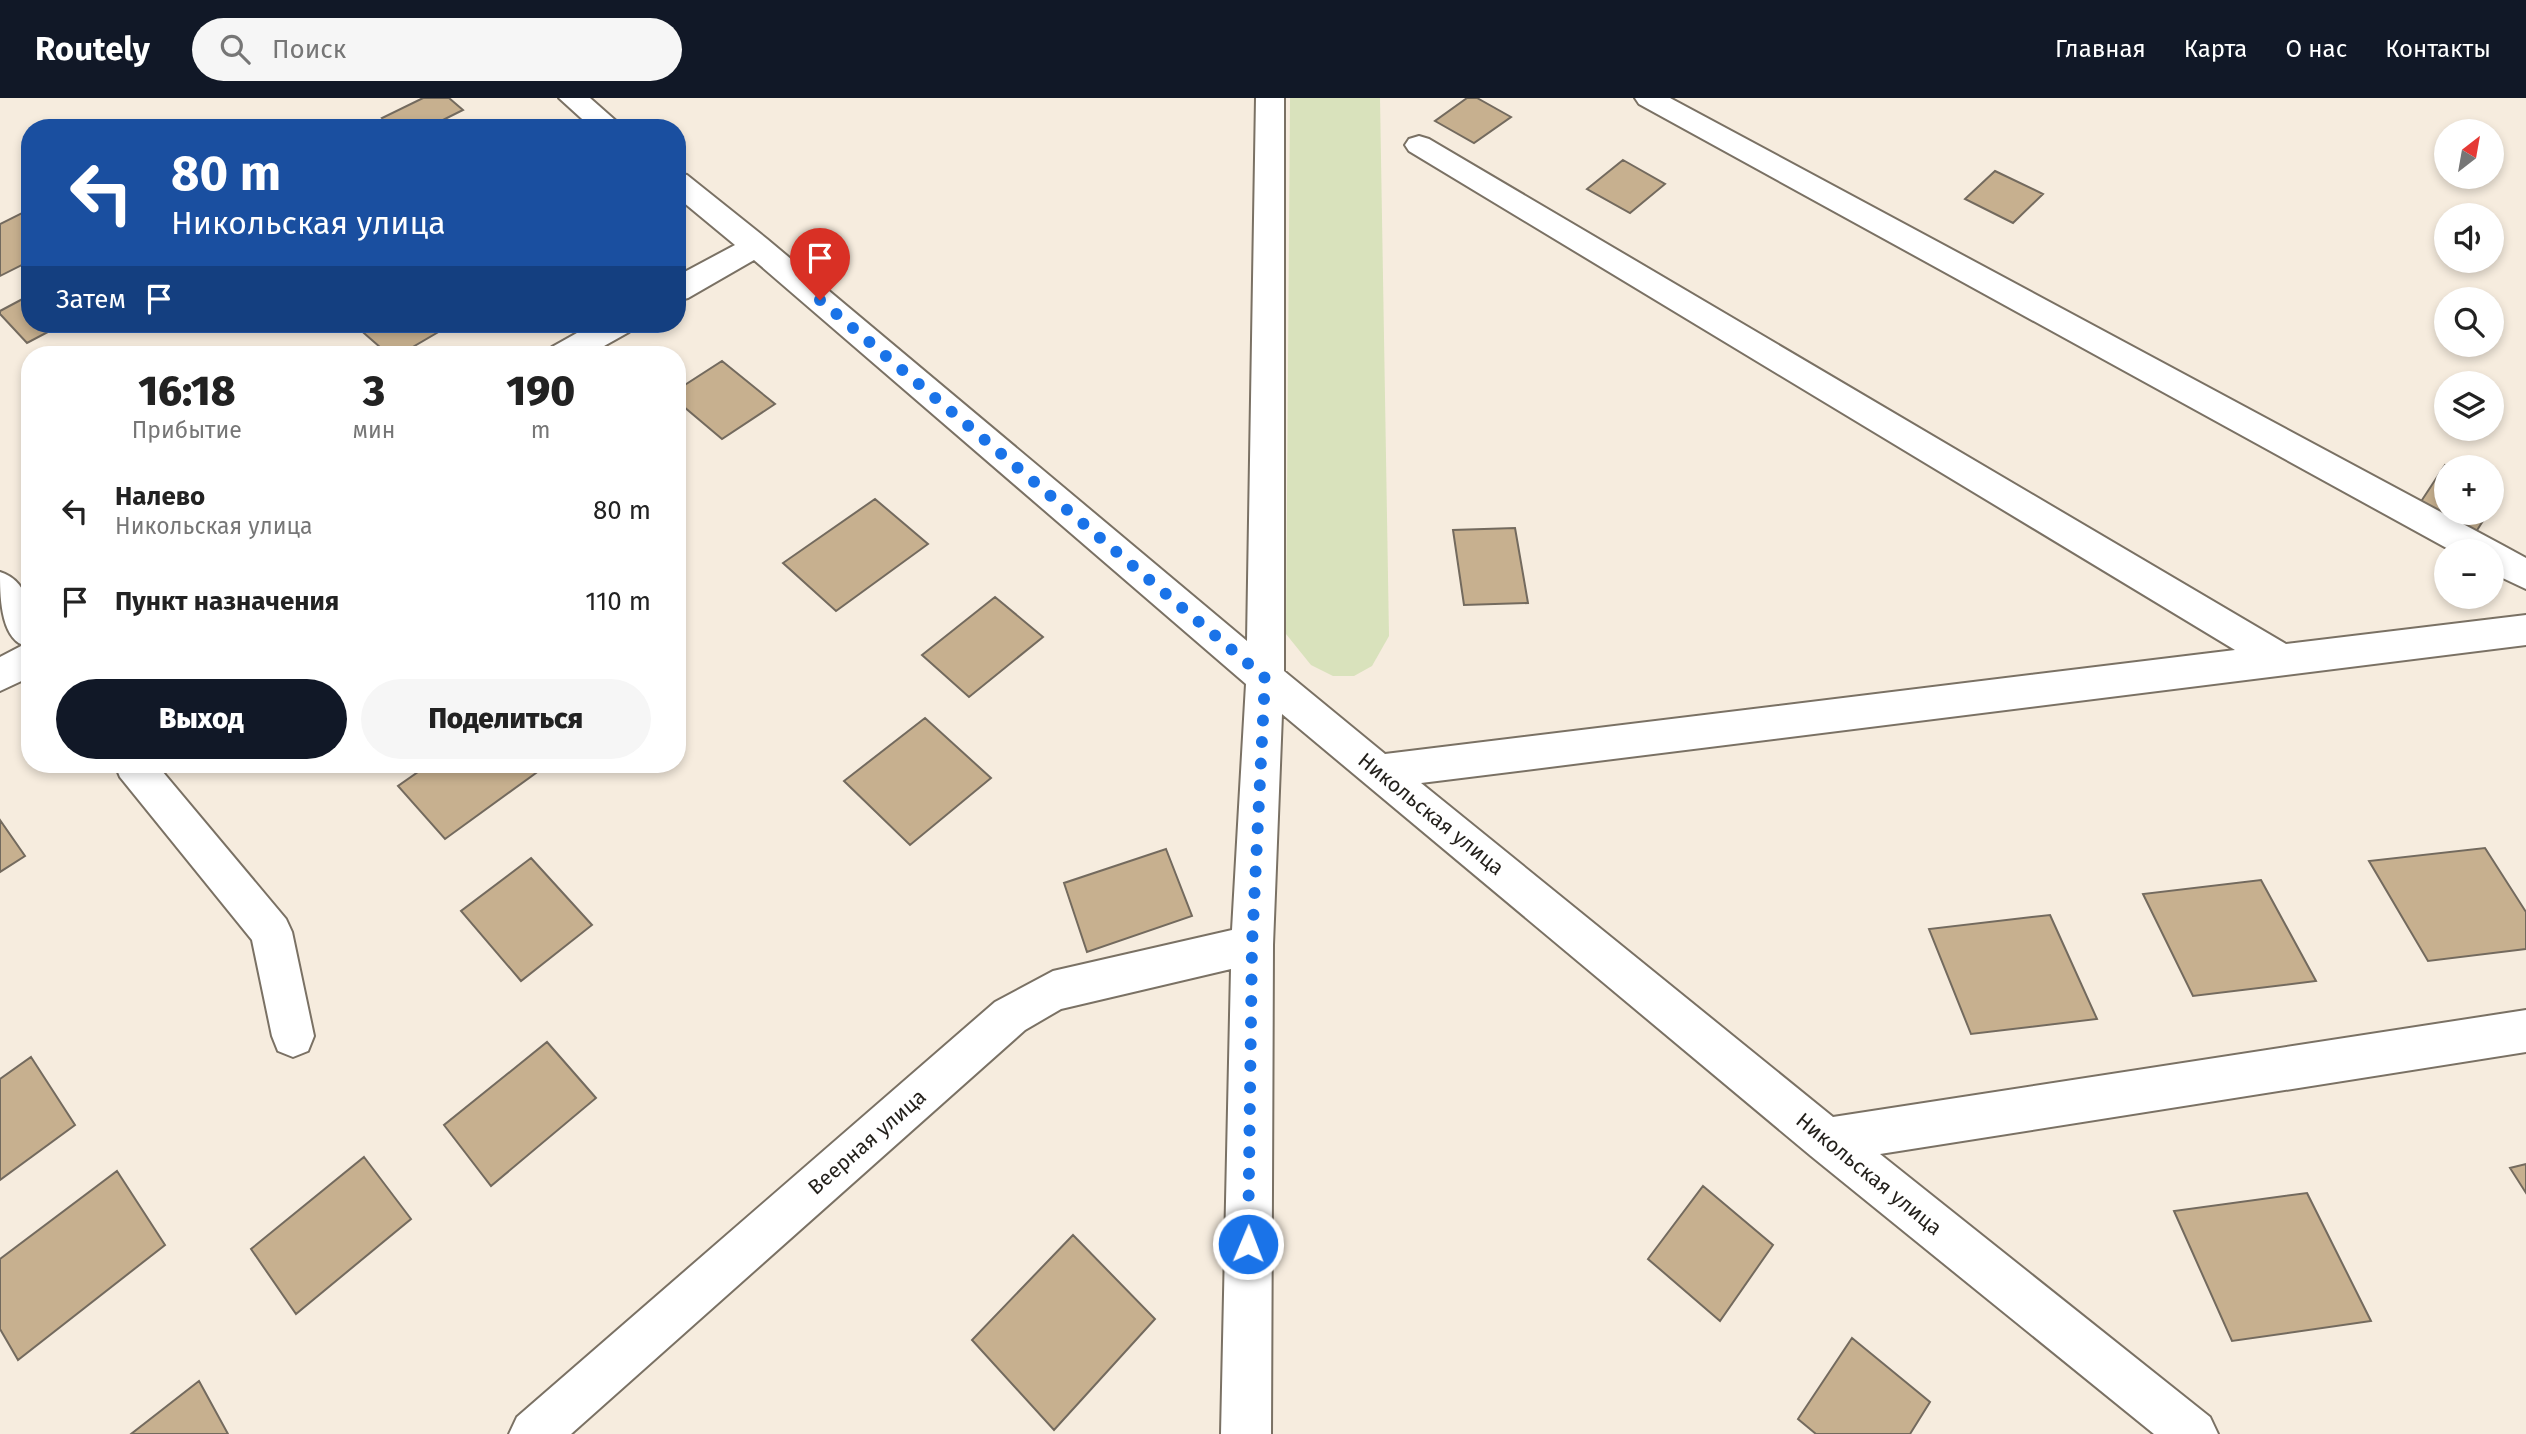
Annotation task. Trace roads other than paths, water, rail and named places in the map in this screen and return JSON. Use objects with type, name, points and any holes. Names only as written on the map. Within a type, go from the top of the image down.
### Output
[{"type":"street","points":[[573,98],[599,119]]},
{"type":"street","points":[[1246,1434],[1252,945],[1265,678],[1270,98]]},
{"type":"street","points":[[1649,98],[2460,539]]},
{"type":"street","points":[[1419,145],[2282,660]]},
{"type":"street","name":"Никольская улица","points":[[686,189],[1265,678],[1827,1140],[2193,1434]]},
{"type":"street","points":[[686,285],[756,246]]},
{"type":"street","points":[[579,346],[602,333]]},
{"type":"street","points":[[2504,563],[2526,575]]},
{"type":"street","points":[[0,586],[21,619]]},
{"type":"street","points":[[1379,771],[2526,630]]},
{"type":"street","points":[[0,676],[21,663]]},
{"type":"street","points":[[141,773],[271,932],[293,1036]]},
{"type":"street","name":"Веерная улица","points":[[534,1434],[1010,1016],[1053,991],[1252,945]]},
{"type":"street","points":[[1827,1140],[2526,1031]]}]
